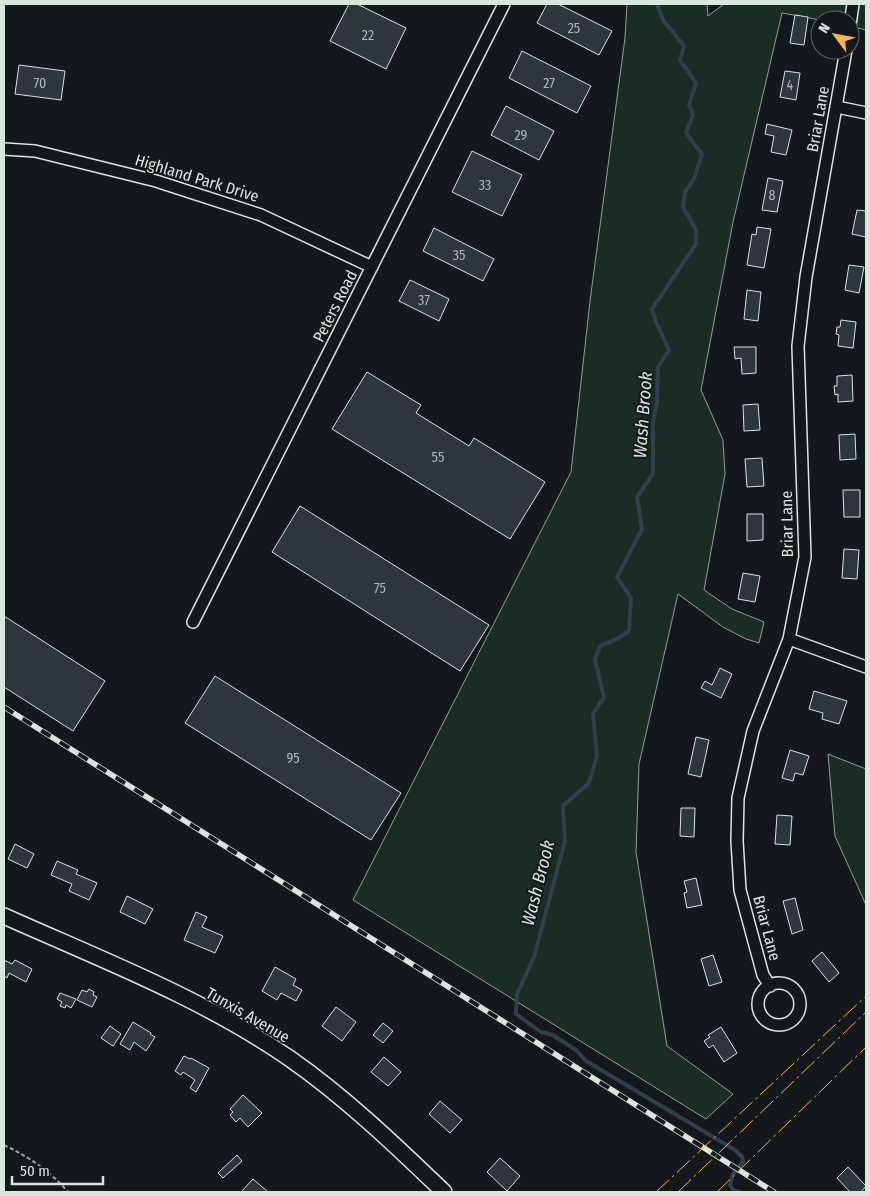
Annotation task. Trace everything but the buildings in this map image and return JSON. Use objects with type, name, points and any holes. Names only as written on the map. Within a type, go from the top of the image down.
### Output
[{"type":"main road","name":"Tunxis Avenue","points":[[4,916],[166,990],[257,1038],[289,1059],[332,1092],[414,1163],[444,1192]]},
{"type":"street","name":"Peters Road","points":[[193,622],[504,4]]},
{"type":"street","name":"Briar Lane","points":[[770,986],[763,975],[740,890],[737,841],[738,798],[753,731],[789,639],[805,557],[798,346],[806,277],[844,60]]},
{"type":"street","points":[[837,107],[866,113]]},
{"type":"street","name":"Highland Park Drive","points":[[4,149],[35,151],[156,181],[261,214],[372,267]]},
{"type":"street","points":[[789,639],[866,667]]},
{"type":"path","points":[[4,1145],[39,1165],[68,1192]]},
{"type":"green space","points":[[627,4],[707,4],[708,16],[724,4],[866,4],[866,30],[860,28],[860,10],[810,10],[810,18],[782,13],[733,222],[701,390],[723,440],[725,474],[704,590],[732,609],[764,622],[759,643],[746,639],[723,627],[678,594],[639,764],[636,852],[667,1046],[733,1094],[706,1119],[353,900],[571,472],[590,301],[625,38]]},
{"type":"green space","points":[[828,754],[866,769],[866,905],[835,836]]},
{"type":"waterway","name":"Wash Brook","points":[[657,4],[663,20],[684,46],[680,60],[696,83],[689,105],[693,115],[686,133],[702,154],[694,179],[685,192],[683,207],[696,230],[696,244],[652,309],[669,350],[658,367],[657,402],[653,423],[653,474],[637,497],[642,529],[617,577],[631,598],[629,631],[617,639],[600,646],[595,660],[604,697],[593,714],[597,756],[589,783],[563,806],[565,841],[534,957],[517,994],[516,1014],[541,1032],[553,1035],[576,1050],[586,1061],[735,1150],[742,1157],[743,1162],[733,1174],[730,1185],[734,1191],[741,1192]]},
{"type":"railway","points":[[4,707],[774,1192]]},
{"type":"power","points":[[656,1192],[866,996]]},
{"type":"power","points":[[678,1192],[866,1012]]},
{"type":"power","points":[[717,1192],[866,1047]]}]
